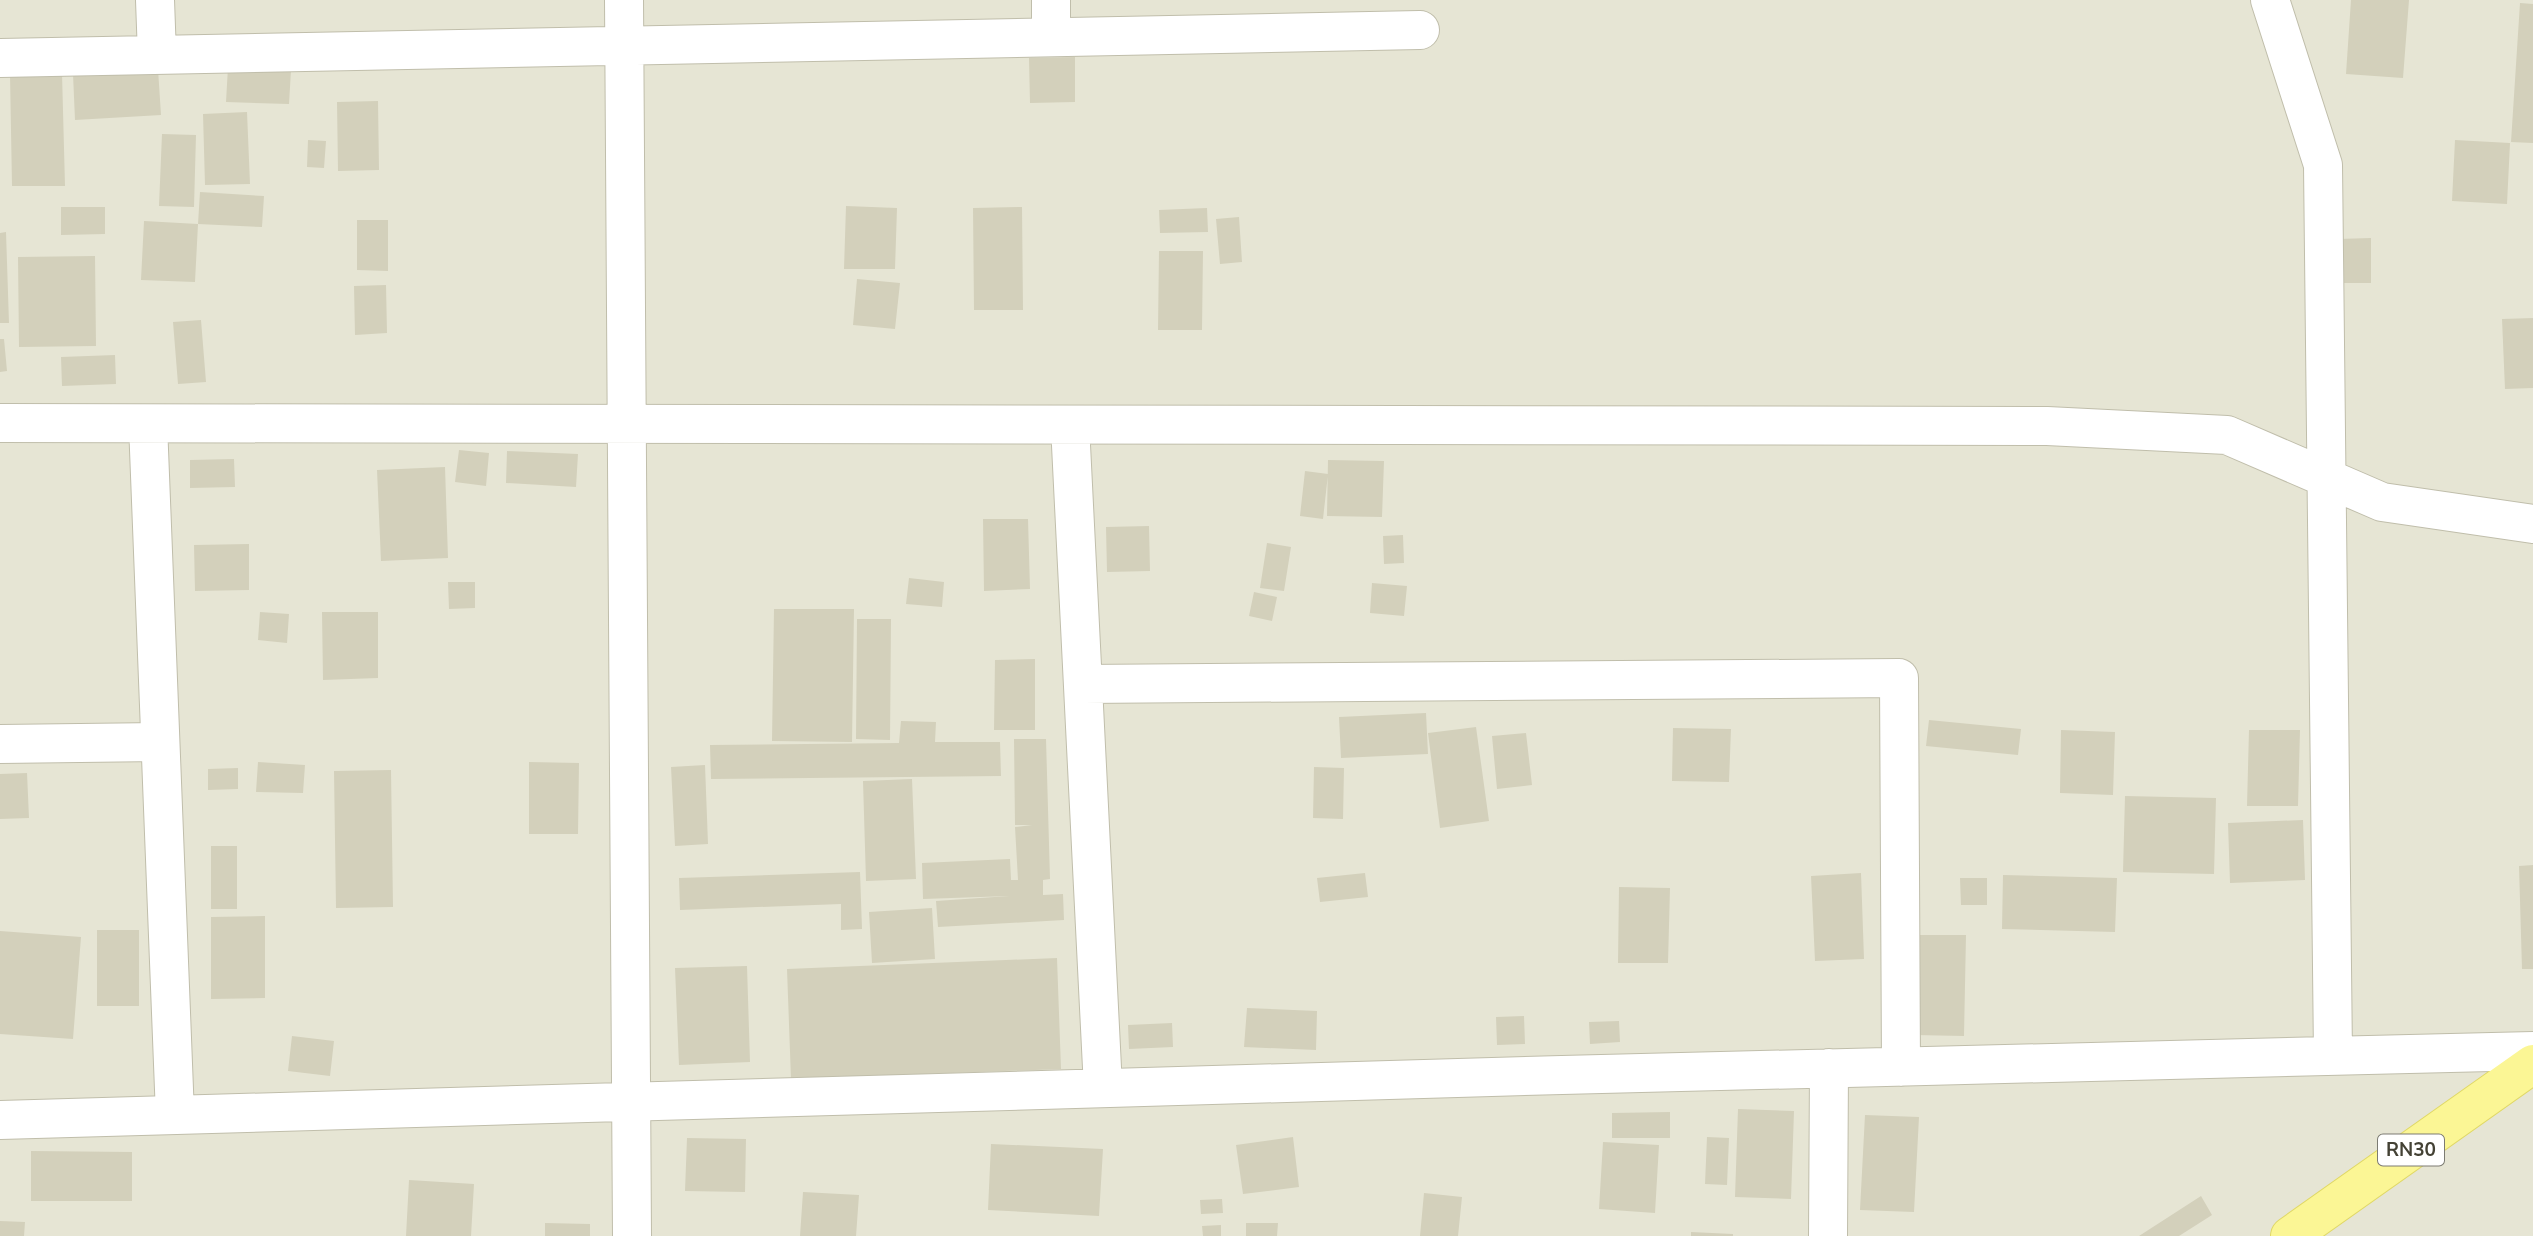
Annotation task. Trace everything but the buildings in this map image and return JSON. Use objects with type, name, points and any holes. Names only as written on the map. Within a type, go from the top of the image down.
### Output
[{"type":"main road","name":"RN30","points":[[2290,1236],[2533,1064]]},
{"type":"street","points":[[155,0],[157,55]]},
{"type":"street","points":[[624,0],[632,1236]]},
{"type":"street","points":[[2270,0],[2323,165],[2333,1056]]},
{"type":"street","points":[[0,58],[624,45],[1051,18],[1420,30]]},
{"type":"street","points":[[0,424],[2048,426],[2227,435],[2382,502],[2533,524]]},
{"type":"street","points":[[148,424],[175,1115]]},
{"type":"street","points":[[1070,425],[1102,1088]]},
{"type":"street","points":[[1083,684],[1899,678],[1901,1067]]},
{"type":"street","points":[[0,744],[159,742]]},
{"type":"street","points":[[0,1120],[1829,1068],[2533,1051]]},
{"type":"street","points":[[1828,1236],[1829,1068]]},
{"type":"shaded area","points":[[0,0],[2533,0],[2533,1236],[0,1236]]}]
